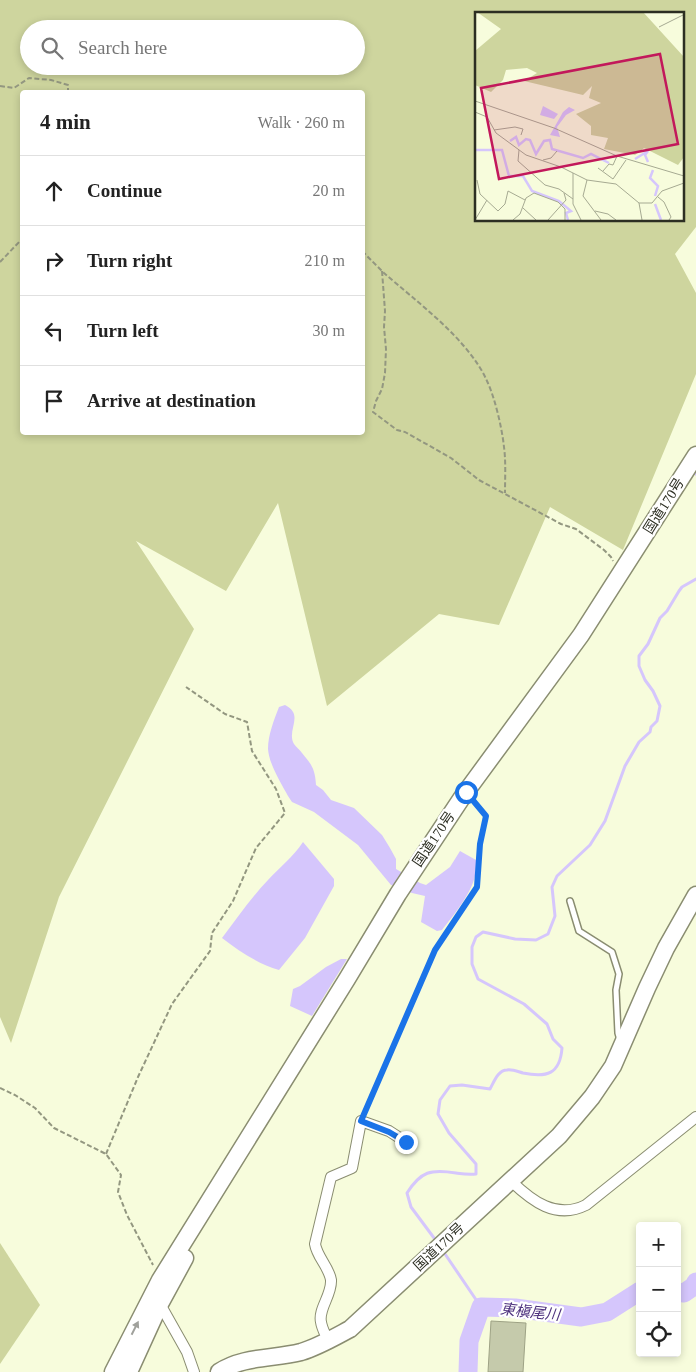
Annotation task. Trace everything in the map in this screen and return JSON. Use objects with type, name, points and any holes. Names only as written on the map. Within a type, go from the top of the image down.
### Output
[{"type":"highway","name":"国道170号","points":[[113,1372],[160,1280],[398,894],[466,792],[581,635],[695,461]]},
{"type":"highway","name":"国道170号","points":[[219,1372],[242,1362],[301,1352],[328,1341],[350,1328],[559,1136],[592,1097],[612,1066],[658,964],[696,895]]},
{"type":"highway","name":"国道170号","points":[[129,1372],[160,1304],[179,1270],[220,1183]]},
{"type":"street","points":[[510,1181],[528,1197],[551,1209],[563,1212],[576,1210],[586,1205],[696,1118]]},
{"type":"street","points":[[328,1341],[321,1321],[321,1313],[331,1282],[329,1272],[316,1250],[315,1244],[331,1177],[352,1168],[361,1121],[389,1132],[406,1142]]},
{"type":"street","points":[[160,1304],[187,1352],[194,1372]]},
{"type":"lane","points":[[570,901],[579,931],[612,952],[619,974],[616,990],[618,1033],[622,1045]]},
{"type":"path","points":[[0,86],[14,88],[29,78],[51,80],[68,85],[68,90]]},
{"type":"path","points":[[0,262],[20,241]]},
{"type":"path","points":[[365,254],[456,338],[475,361],[487,380],[500,423],[505,448],[505,493]]},
{"type":"path","points":[[382,271],[385,311],[385,373],[374,412],[397,430],[451,458],[479,480],[561,524],[576,529],[611,557],[620,575]]},
{"type":"path","points":[[106,1154],[138,1077],[172,1004],[210,951],[212,933],[233,902],[256,848],[285,813],[276,789],[252,752],[247,722],[225,714],[186,687]]},
{"type":"path","points":[[361,1121],[435,950],[477,887],[480,844],[486,816],[466,792]]},
{"type":"path","points":[[0,1088],[15,1094],[35,1108],[54,1128],[106,1154],[120,1175],[118,1192],[160,1280]]},
{"type":"green space","points":[[0,0],[696,0],[696,227],[675,254],[696,293],[696,374],[623,550],[550,507],[499,625],[439,614],[327,706],[278,503],[226,591],[136,541],[194,629],[59,897],[11,1043],[0,1017]]},
{"type":"green space","points":[[0,1243],[40,1305],[0,1364]]},
{"type":"shaded area","points":[[285,705],[294,713],[292,739],[312,768],[316,785],[331,800],[354,808],[382,835],[396,859],[396,869],[426,885],[450,867],[460,851],[476,860],[475,876],[470,890],[442,930],[437,931],[421,922],[425,896],[391,885],[358,845],[314,812],[292,802],[273,767],[268,749],[273,722],[279,707]]},
{"type":"shaded area","points":[[303,842],[334,879],[334,886],[305,938],[279,970],[249,957],[222,938],[244,908]]},
{"type":"shaded area","points":[[341,959],[347,959],[312,1016],[290,1006],[293,989]]},
{"type":"building","points":[[491,1321],[526,1323],[523,1372],[488,1372]]},
{"type":"waterway","points":[[437,1242],[411,1207],[407,1193],[417,1180],[427,1173],[440,1171],[476,1174],[476,1164],[449,1133],[438,1114],[440,1100],[450,1086],[462,1085],[490,1089],[497,1077],[504,1071],[511,1070],[539,1075],[551,1072],[555,1069],[561,1057],[562,1048],[553,1039],[547,1024],[524,1004],[478,979],[472,964],[472,947],[476,937],[483,932],[515,939],[536,940],[548,934],[555,916],[552,887],[557,876],[590,845],[605,821],[625,766],[639,742],[650,732],[651,727],[657,721],[660,706],[639,666],[639,656],[648,644],[660,618],[667,611],[679,591],[682,587],[696,579]]},
{"type":"waterway","points":[[443,1251],[481,1307]]},
{"type":"waterway","name":"東槇尾川","points":[[681,1293],[684,1293],[694,1286],[696,1282]]},
{"type":"waterway","name":"東槇尾川","points":[[468,1372],[469,1341],[481,1307],[515,1308],[581,1317],[607,1312],[636,1294]]},
{"type":"route","points":[[406,1142],[389,1132],[361,1121],[435,950],[477,887],[480,844],[486,816],[466,792]]}]
